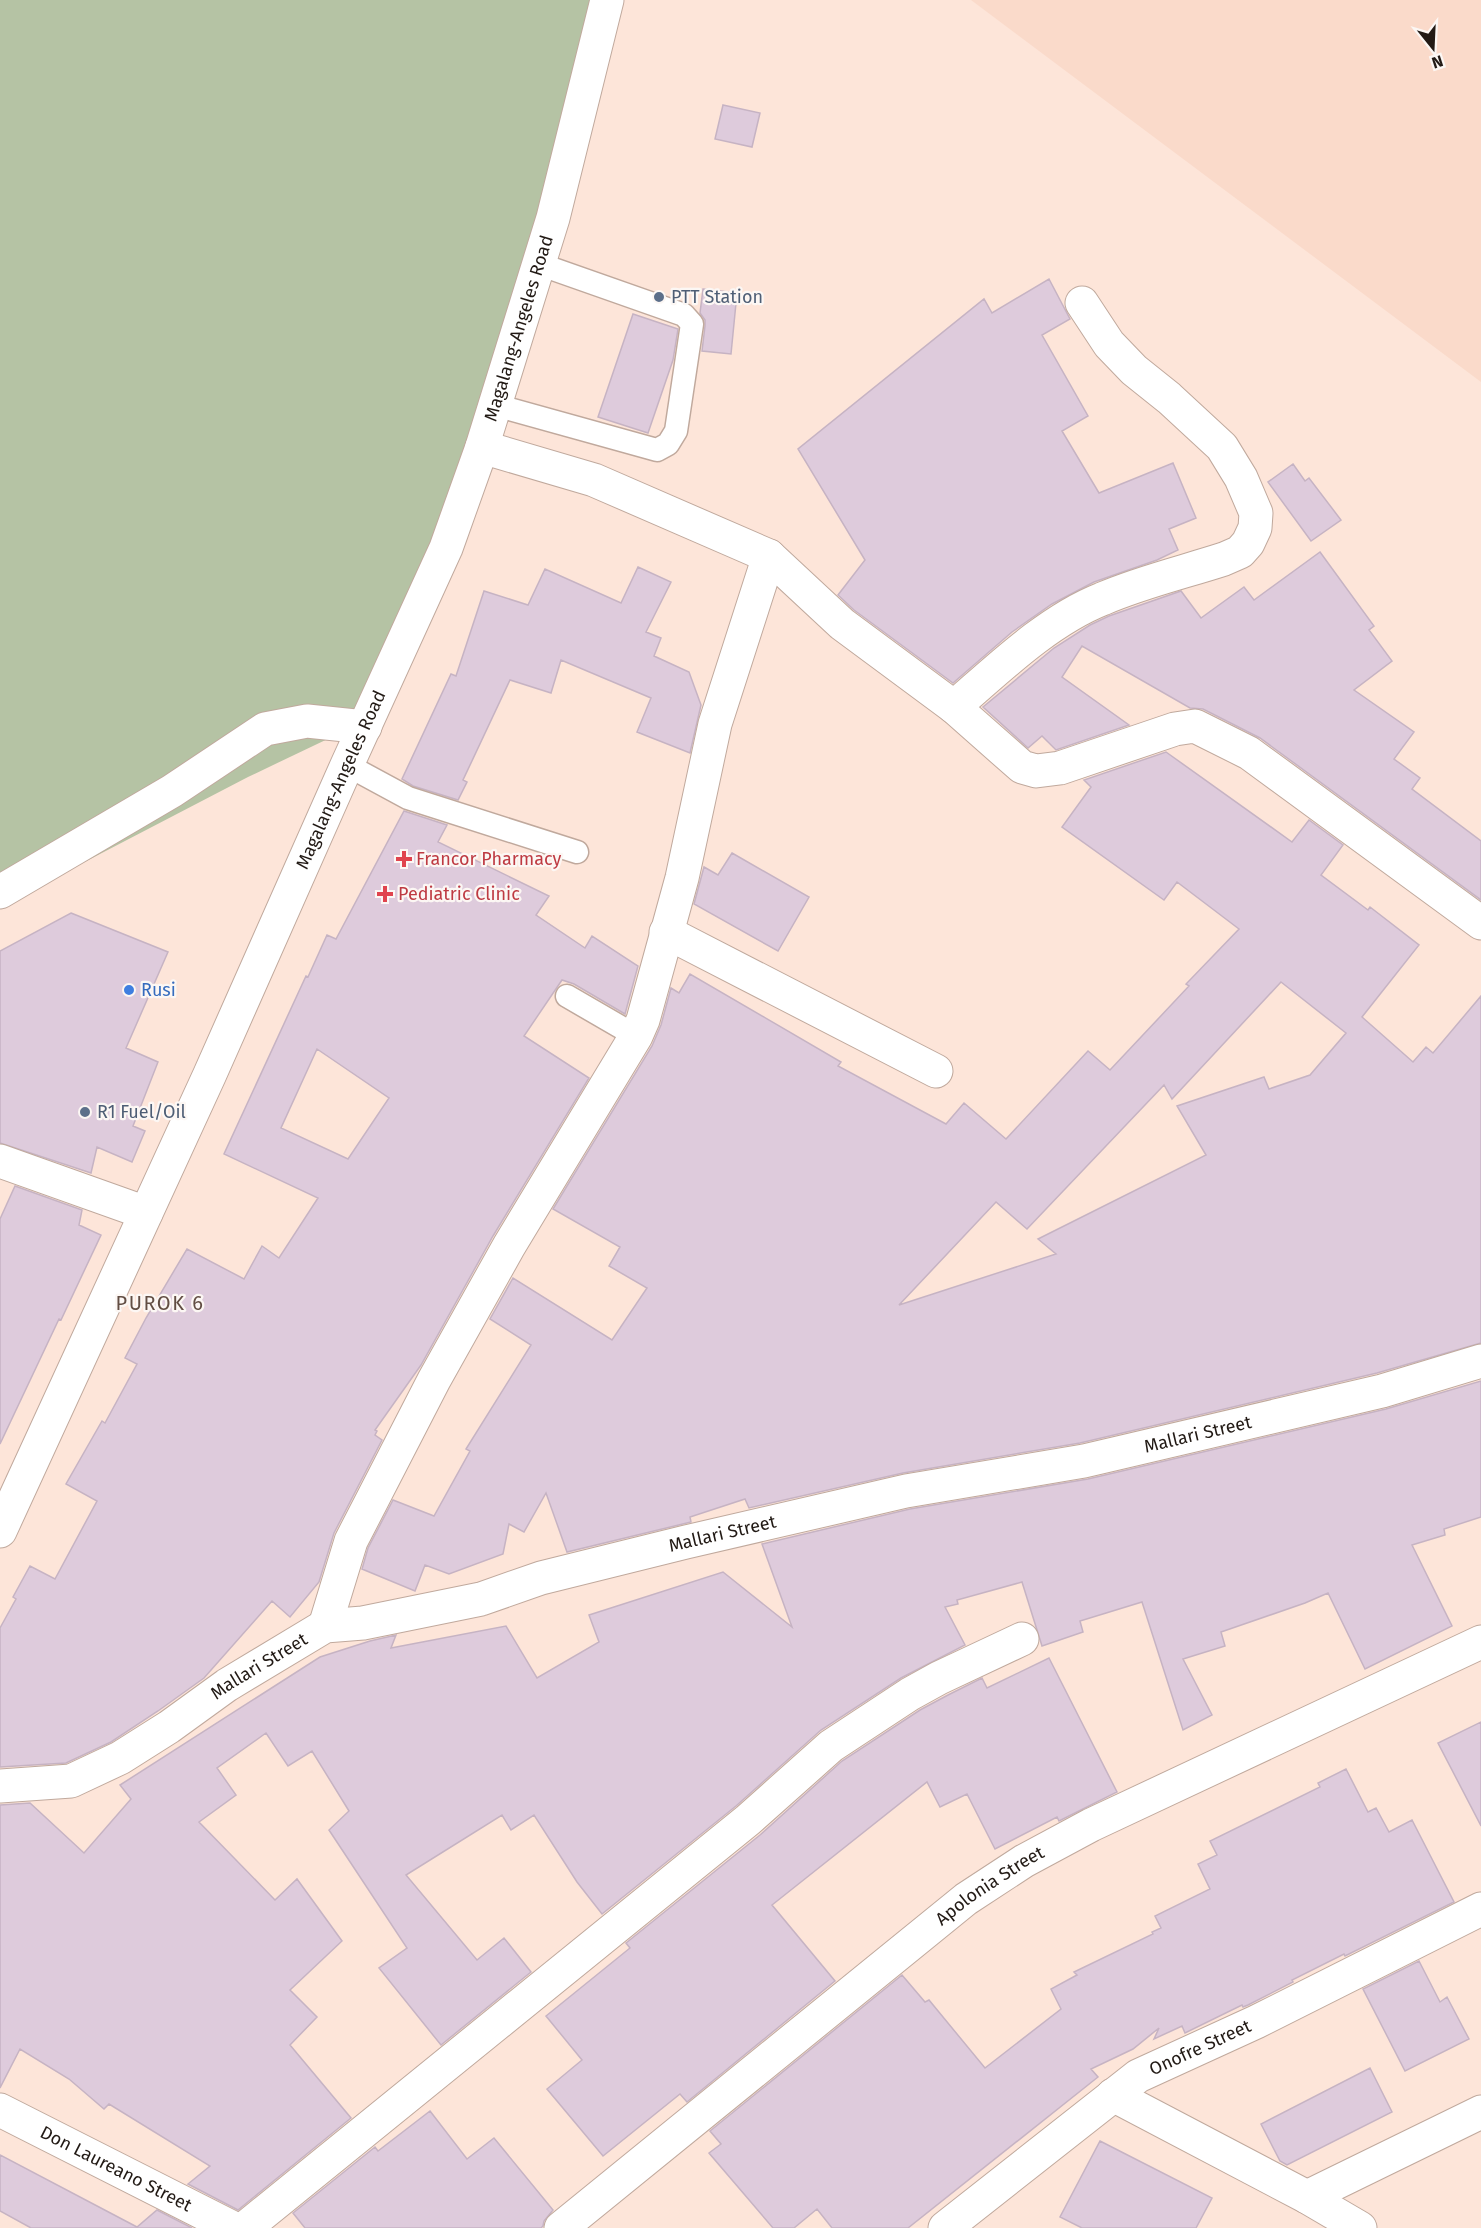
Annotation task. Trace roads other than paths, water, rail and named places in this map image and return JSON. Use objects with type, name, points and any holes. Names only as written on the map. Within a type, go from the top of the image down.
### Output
[{"type":"street","name":"Magalang-Angeles Road","points":[[0,1531],[8,1492],[146,1214],[446,548],[482,447],[553,218],[607,0]]},
{"type":"street","points":[[954,707],[1063,619],[1100,599],[1240,552],[1248,543],[1254,528],[1256,513],[1242,478],[1222,447],[1169,398],[1134,370],[1109,344],[1082,303]]},
{"type":"street","points":[[482,447],[594,480],[769,556],[842,624],[954,707],[1022,767],[1036,771],[1060,768],[1175,729],[1195,726],[1249,753],[1481,923]]},
{"type":"street","points":[[325,1626],[351,1541],[434,1380],[533,1206],[636,1036],[654,987],[666,932],[682,878],[715,723],[769,556]]},
{"type":"street","points":[[0,892],[172,790],[264,729],[307,721],[365,727]]},
{"type":"street","points":[[666,932],[936,1071]]},
{"type":"street","points":[[0,1161],[146,1214]]},
{"type":"street","name":"Mallari Street","points":[[0,1786],[71,1781],[120,1758],[169,1727],[227,1685],[325,1626],[363,1623],[482,1599],[541,1578],[686,1542],[906,1491],[1083,1461],[1382,1391],[1481,1361]]},
{"type":"street","points":[[245,2228],[739,1828],[831,1746],[910,1694],[1022,1639]]},
{"type":"street","name":"Apolonia Street","points":[[561,2228],[966,1899],[1024,1861],[1091,1825],[1481,1642]]},
{"type":"street","name":"Onofre Street","points":[[945,2228],[1138,2076],[1228,2036],[1481,1909]]},
{"type":"street","points":[[1113,2095],[1307,2197],[1360,2228]]},
{"type":"street","name":"Don Laureano Street","points":[[0,2110],[233,2228]]},
{"type":"street","points":[[1307,2197],[1481,2112]]},
{"type":"lane","points":[[495,405],[657,450],[669,444],[676,431],[692,324],[684,315],[538,264]]},
{"type":"lane","points":[[347,765],[408,798],[577,852]]},
{"type":"lane","points":[[567,996],[636,1036]]},
{"type":"place","name":"PTT Station","points":[[659,297]]},
{"type":"place","name":"Francor Pharmacy","points":[[404,859]]},
{"type":"place","name":"Pediatric Clinic","points":[[385,894]]},
{"type":"place","name":"Rusi","points":[[129,990]]},
{"type":"place","name":"R1 Fuel/Oil","points":[[85,1112]]},
{"type":"district","name":"PUROK 6","points":[[160,1303]]}]
